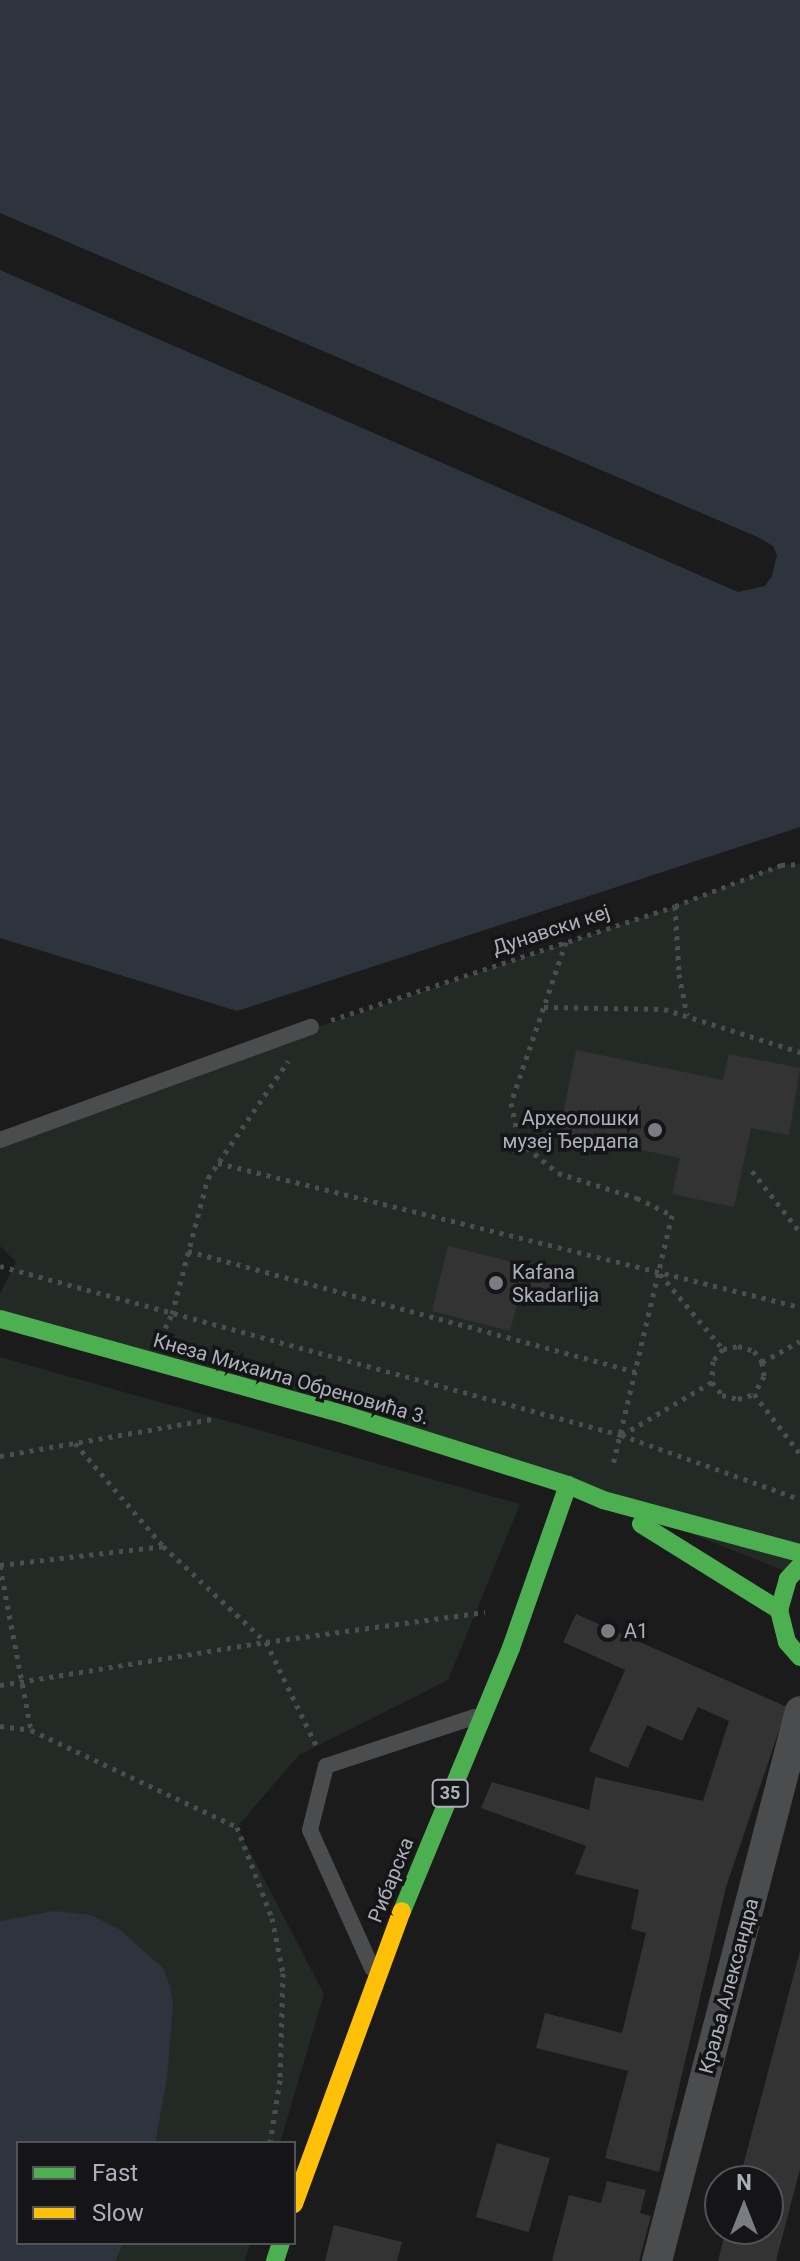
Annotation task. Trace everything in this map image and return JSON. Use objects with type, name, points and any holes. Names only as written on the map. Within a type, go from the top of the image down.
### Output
[{"type":"main road","name":"Кнеза Михаила Обреновића 3.","points":[[0,1319],[346,1415],[568,1485],[603,1500]]},
{"type":"main road","name":"Рибарска","points":[[296,2199],[377,1977],[525,1609],[568,1485]]},
{"type":"main road","points":[[603,1500],[800,1553]]},
{"type":"main road","points":[[603,1500],[779,1610]]},
{"type":"main road","points":[[800,1566],[788,1579],[779,1610],[787,1642],[800,1657]]},
{"type":"street","name":"Краља Александра","points":[[657,2261],[800,1711]]},
{"type":"lane","points":[[0,1140],[311,1027]]},
{"type":"lane","points":[[377,1977],[310,1830],[326,1766],[483,1714]]},
{"type":"path","name":"Дунавски кеј","points":[[311,1027],[675,906],[781,865],[800,864]]},
{"type":"path","points":[[675,906],[679,974],[687,1015]]},
{"type":"path","points":[[566,942],[511,1103],[519,1141],[558,1173],[637,1198],[672,1215],[603,1500]]},
{"type":"path","points":[[544,1007],[664,1009],[800,1052]]},
{"type":"path","points":[[149,1361],[172,1314],[208,1178],[311,1027]]},
{"type":"path","points":[[218,1163],[800,1307]]},
{"type":"path","points":[[752,1171],[800,1232]]},
{"type":"path","points":[[188,1251],[636,1372]]},
{"type":"path","points":[[0,1266],[621,1435],[800,1499]]},
{"type":"path","points":[[659,1274],[723,1349]]},
{"type":"path","points":[[762,1362],[800,1341]]},
{"type":"path","points":[[738,1346],[754,1351],[762,1362],[764,1376],[754,1394],[738,1399],[722,1395],[712,1382],[713,1361],[723,1349],[738,1346]]},
{"type":"path","points":[[621,1435],[712,1382]]},
{"type":"path","points":[[754,1394],[800,1454]]},
{"type":"path","points":[[0,1456],[215,1418]]},
{"type":"path","points":[[75,1443],[163,1546],[266,1642],[326,1766]]},
{"type":"path","points":[[31,1730],[0,1565],[163,1546]]},
{"type":"path","points":[[0,1685],[266,1642],[446,1616],[525,1609]]},
{"type":"path","points":[[0,1726],[31,1730],[237,1827],[272,1918],[283,1973],[280,2080],[270,2141]]},
{"type":"shaded area","points":[[0,0],[800,0],[800,827],[237,1011],[0,938],[0,270],[738,592],[765,586],[772,576],[777,555],[773,546],[760,538],[0,213]]},
{"type":"shaded area","points":[[800,864],[800,1577],[568,1485],[0,1319],[0,1294],[16,1262],[0,1246],[0,1135],[675,906],[781,865]]},
{"type":"shaded area","points":[[0,1357],[520,1504],[448,1680],[299,1755],[237,1827],[324,1994],[281,2141],[16,2141],[16,2245],[249,2245],[245,2261],[0,2261]]},
{"type":"shaded area","points":[[54,1911],[91,1915],[119,1929],[163,1968],[170,1986],[173,2004],[167,2078],[155,2141],[16,2141],[16,2245],[122,2245],[115,2261],[0,2261],[0,1921]]},
{"type":"building","name":"Археолошки музеј Ђердапа","points":[[576,1050],[723,1080],[729,1054],[800,1068],[789,1135],[751,1128],[734,1207],[672,1194],[680,1158],[559,1133]]},
{"type":"building","name":"Kafana Skadarlija","points":[[448,1246],[556,1273],[549,1301],[520,1294],[510,1331],[432,1311]]},
{"type":"building","points":[[576,1614],[787,1707],[726,1887],[659,2172],[605,2158],[628,2071],[536,2048],[545,2013],[622,2033],[646,1933],[631,1929],[639,1890],[575,1874],[586,1846],[481,1808],[492,1782],[589,1810],[595,1777],[703,1801],[729,1721],[698,1707],[682,1741],[647,1725],[628,1768],[589,1751],[625,1670],[563,1642]]},
{"type":"building","points":[[800,1951],[800,2169],[784,2230],[784,2165],[743,2165]]},
{"type":"building","points":[[497,2143],[550,2158],[529,2232],[476,2217]]},
{"type":"building","points":[[607,2181],[646,2190],[640,2213],[651,2216],[639,2261],[552,2261],[569,2195],[601,2203]]},
{"type":"building","points":[[334,2225],[402,2242],[397,2261],[325,2261]]},
{"type":"building","points":[[722,2245],[780,2245],[776,2261],[718,2261]]},
{"type":"traffic: fast","points":[[0,1319],[346,1415],[568,1485],[511,1648],[402,1911]]},
{"type":"traffic: fast","points":[[568,1485],[603,1500],[800,1553]]},
{"type":"traffic: fast","points":[[641,1524],[779,1610]]},
{"type":"traffic: fast","points":[[800,1566],[788,1579],[779,1610],[787,1642],[800,1657]]},
{"type":"traffic: fast","points":[[275,2261],[280,2245]]},
{"type":"traffic: slow","points":[[296,2199],[402,1911]]},
{"type":"place","name":"Археолошки музеј Ђердапа","points":[[655,1130]]},
{"type":"place","name":"Kafana Skadarlija","points":[[496,1283]]},
{"type":"place","name":"A1","points":[[608,1631]]}]
